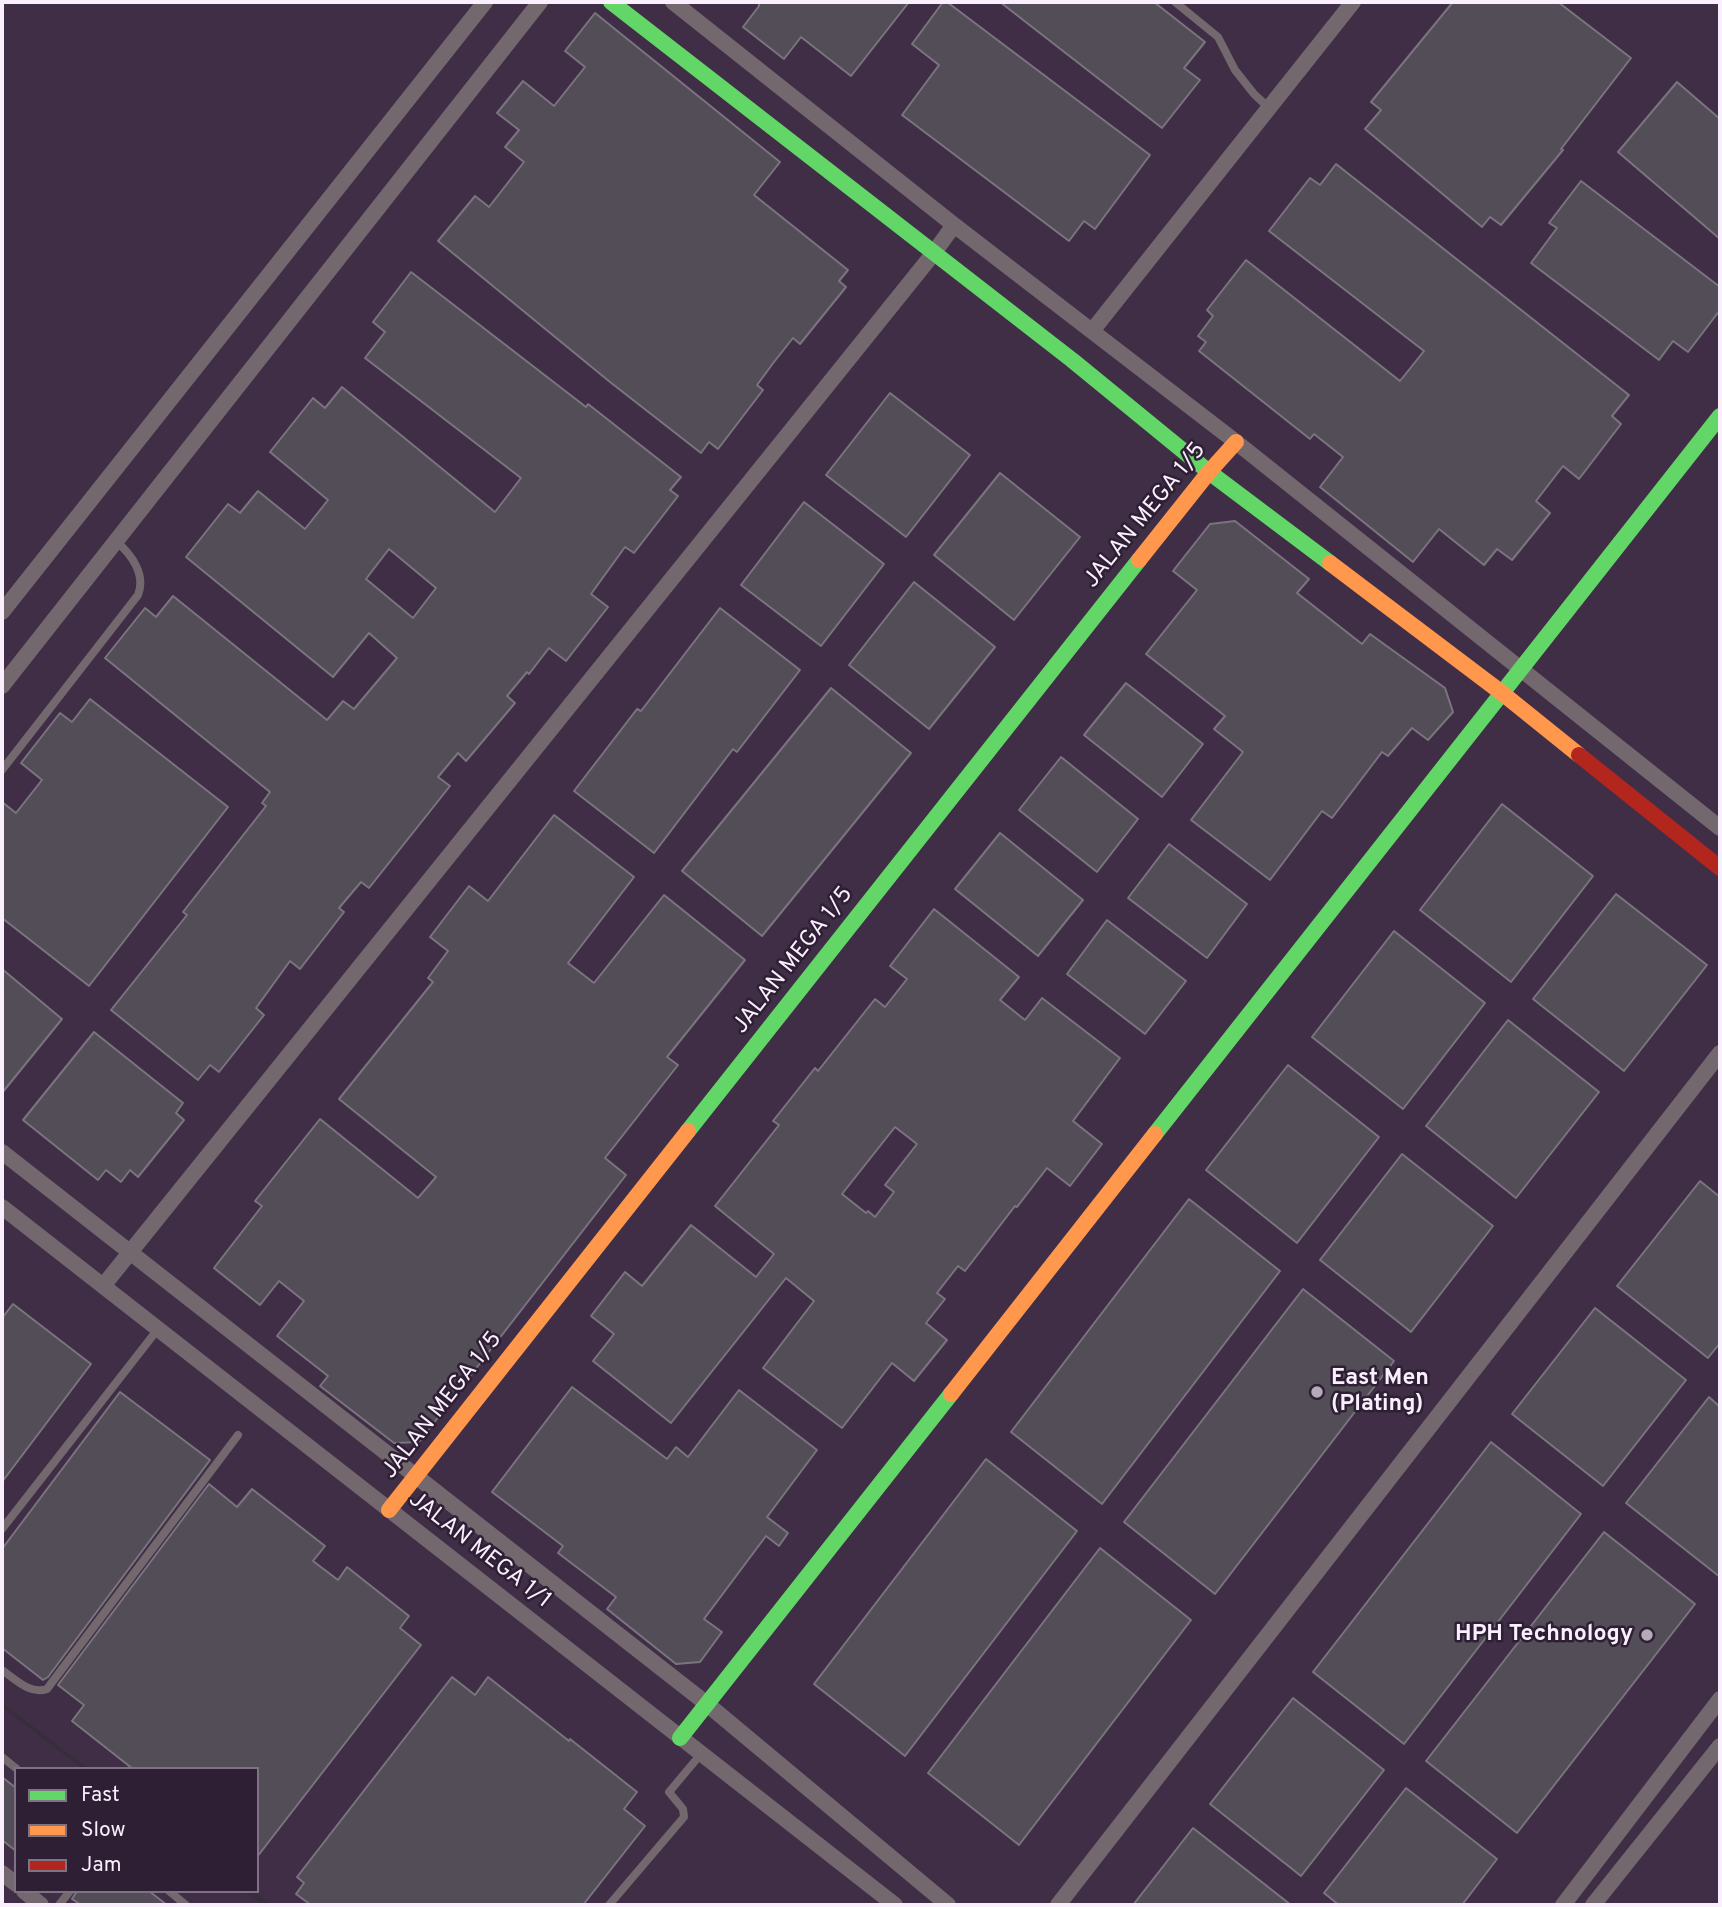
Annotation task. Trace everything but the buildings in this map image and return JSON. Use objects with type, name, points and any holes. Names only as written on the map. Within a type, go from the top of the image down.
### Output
[{"type":"street","points":[[2,612],[485,2]]},
{"type":"street","points":[[2,686],[540,2]]},
{"type":"street","points":[[611,2],[1072,360],[1209,472],[1502,694],[1720,868]]},
{"type":"street","points":[[673,2],[954,225],[1236,442],[1720,828]]},
{"type":"street","points":[[1092,331],[1353,2]]},
{"type":"street","points":[[103,1286],[954,225]]},
{"type":"street","points":[[680,1738],[1720,416]]},
{"type":"street","name":"JALAN MEGA 1/5","points":[[390,1510],[1209,472],[1236,442]]},
{"type":"street","points":[[1058,1905],[1720,1053]]},
{"type":"street","points":[[2,1152],[707,1704],[948,1905]]},
{"type":"street","name":"JALAN MEGA 1/1","points":[[2,1207],[895,1905]]},
{"type":"street","points":[[1563,1905],[1720,1699]]},
{"type":"street","points":[[1593,1905],[1720,1746]]},
{"type":"street","points":[[26,1893],[41,1905]]},
{"type":"lane","points":[[1175,2],[1218,37],[1235,70],[1254,94],[1269,107]]},
{"type":"lane","points":[[2,770],[138,596],[142,580],[131,557],[117,542]]},
{"type":"lane","points":[[2,1529],[158,1329]]},
{"type":"lane","points":[[2,1670],[32,1691],[47,1689],[238,1435]]},
{"type":"lane","points":[[609,1905],[684,1817],[683,1808],[669,1792],[701,1754]]},
{"type":"lane","points":[[171,1893],[186,1905]]},
{"type":"shaded area","points":[[2,2],[1720,2],[1720,1905],[271,1905],[255,1893],[259,1893],[259,1767],[86,1767],[2,1703]]},
{"type":"shaded area","points":[[2,1707],[80,1767],[14,1767],[14,1893],[247,1893],[263,1905],[2,1905]]},
{"type":"traffic: fast","points":[[611,2],[1072,360],[1209,472],[1330,563]]},
{"type":"traffic: fast","points":[[1155,1134],[1720,416]]},
{"type":"traffic: fast","points":[[688,1131],[1139,560]]},
{"type":"traffic: fast","points":[[680,1738],[951,1394]]},
{"type":"traffic: slow","points":[[1139,560],[1236,442]]},
{"type":"traffic: slow","points":[[1330,563],[1579,755]]},
{"type":"traffic: slow","points":[[389,1510],[688,1131]]},
{"type":"traffic: slow","points":[[951,1394],[1155,1134]]},
{"type":"traffic: jam","points":[[1579,755],[1720,868]]},
{"type":"place","name":"East Men (Plating)","points":[[1317,1392]]},
{"type":"place","name":"HPH Technology","points":[[1647,1635]]}]
